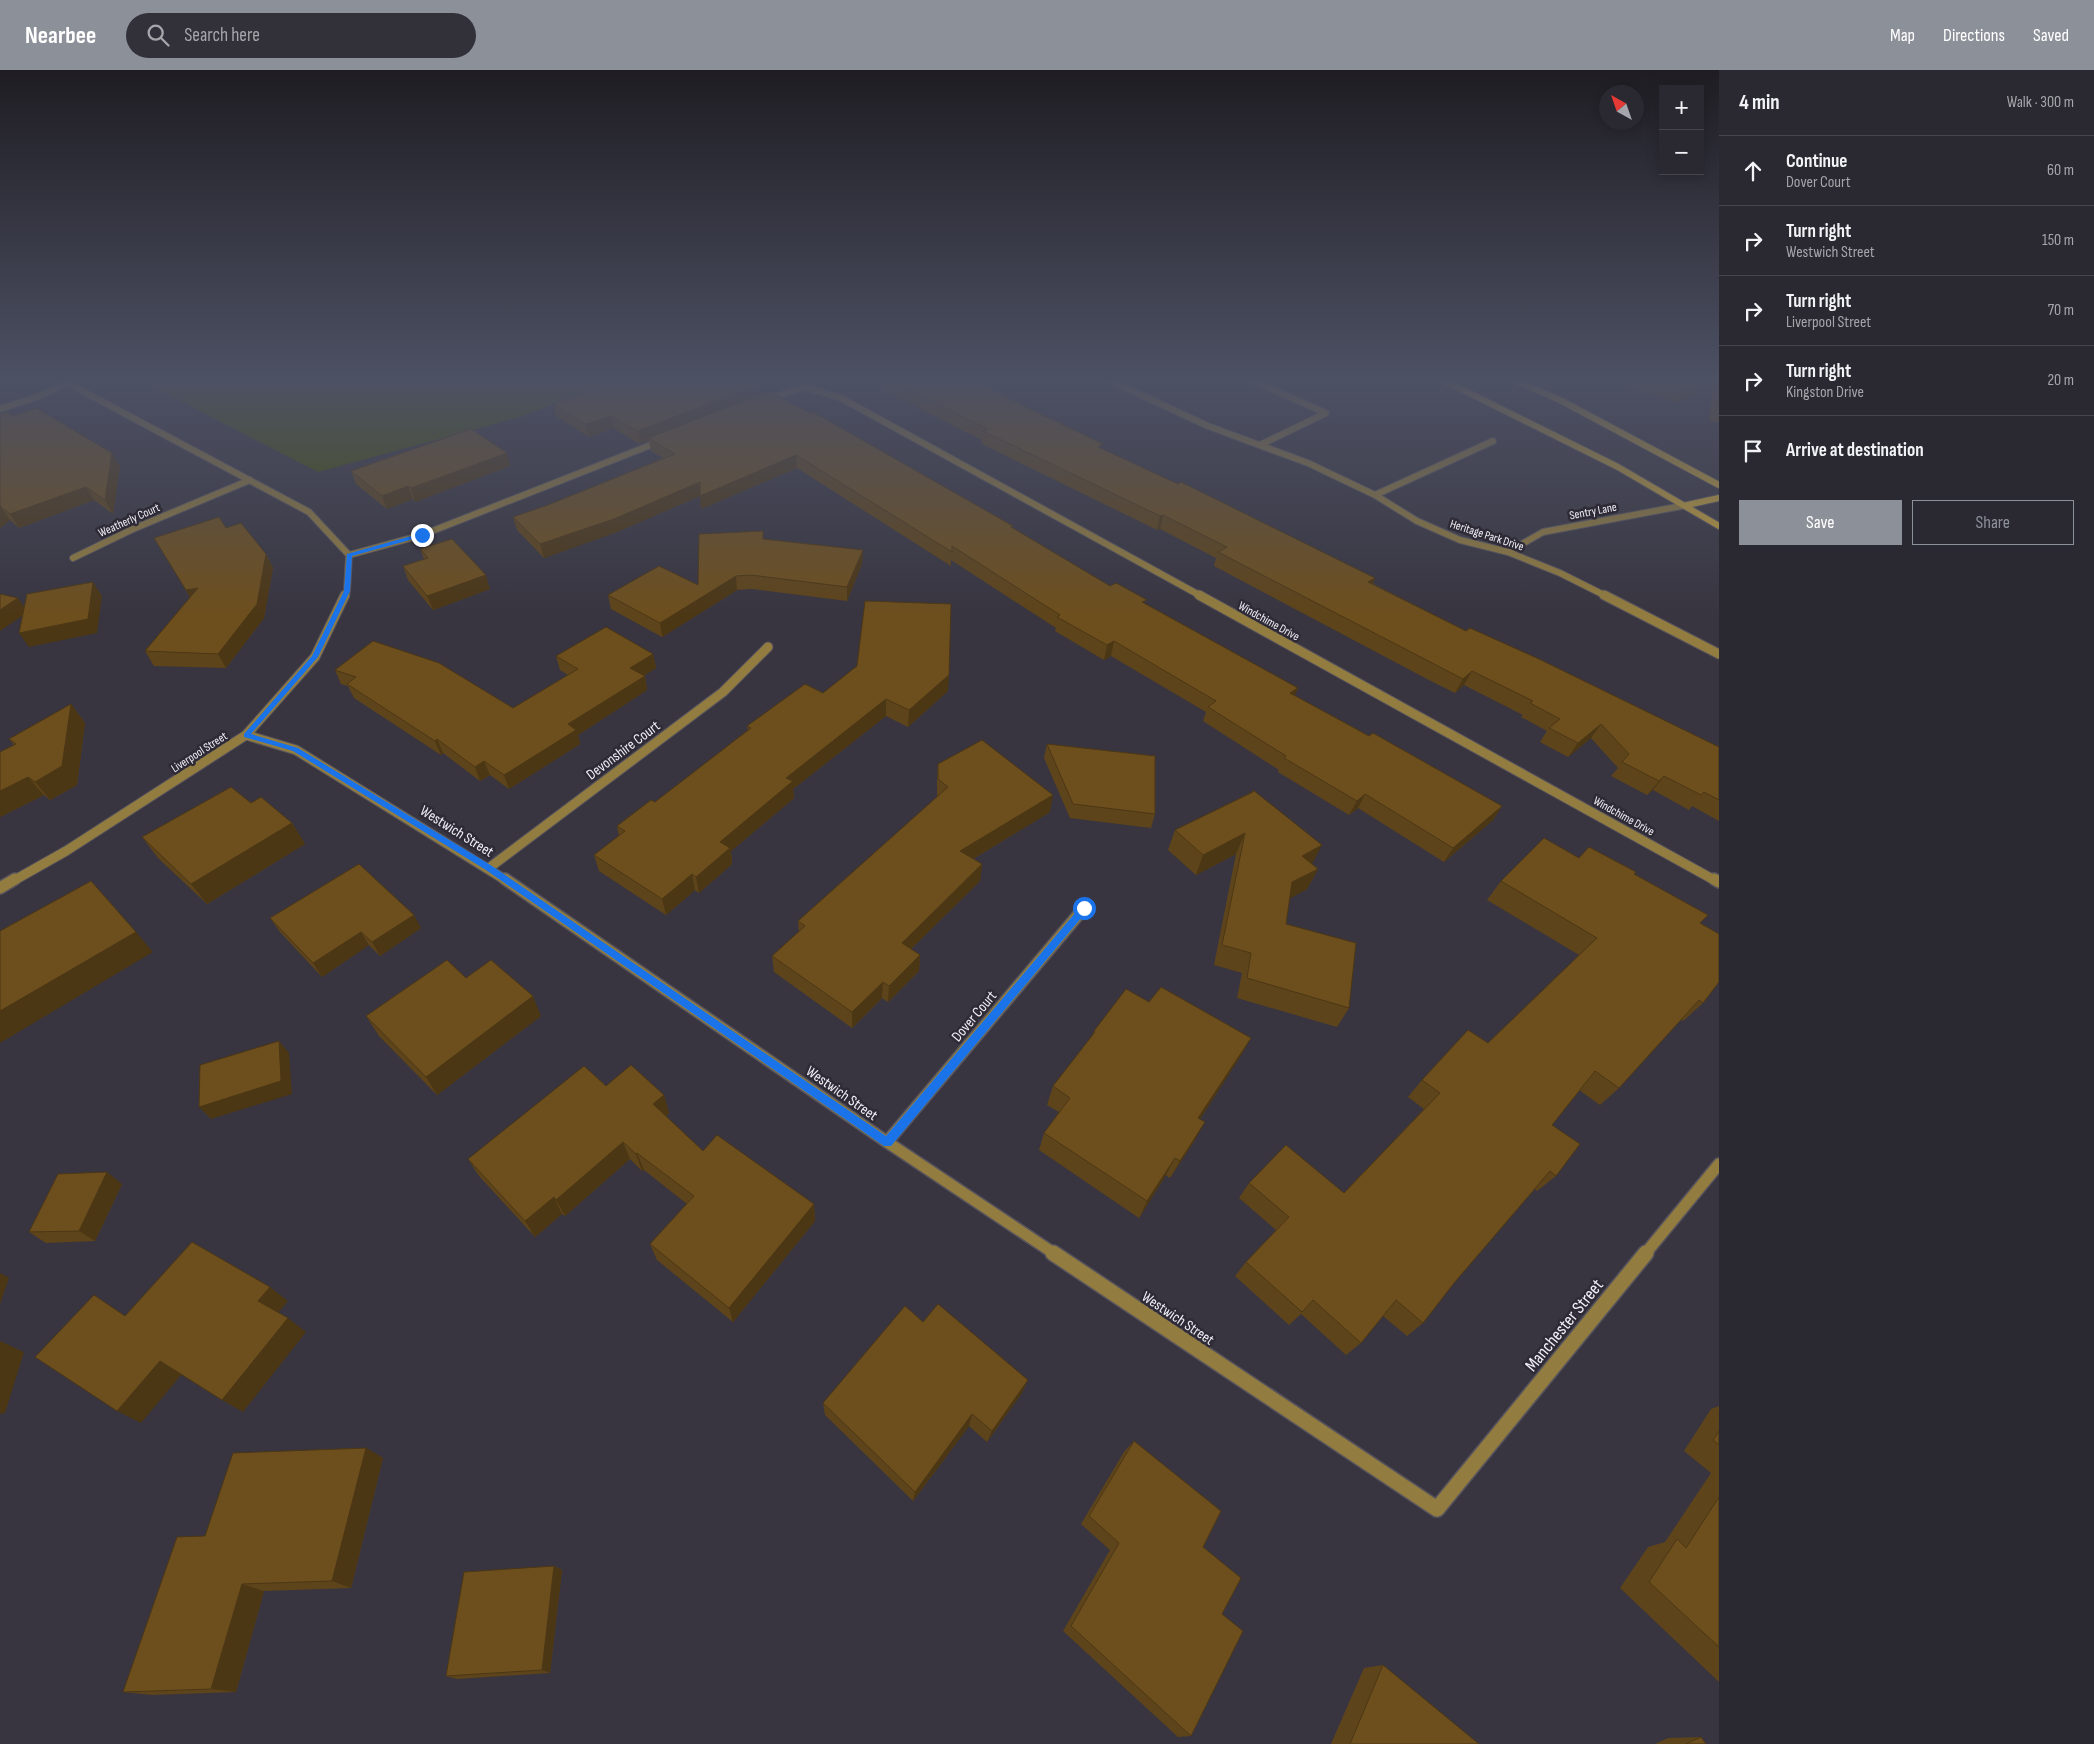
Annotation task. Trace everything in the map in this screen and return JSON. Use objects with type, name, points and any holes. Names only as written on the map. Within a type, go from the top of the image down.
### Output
[{"type":"main road","points":[[1599,458],[1687,505],[1719,526]]},
{"type":"main road","points":[[1670,458],[1719,484]]},
{"type":"main road","points":[[1687,505],[1719,498]]},
{"type":"street","points":[[209,458],[309,512],[349,555],[422,535],[618,458]]},
{"type":"street","name":"Windchime Drive","points":[[950,458],[1719,882]]},
{"type":"street","name":"Heritage Park Drive","points":[[1293,458],[1375,495],[1417,521],[1460,540],[1508,552],[1560,573],[1719,654]]},
{"type":"street","points":[[1375,495],[1456,458]]},
{"type":"street","name":"Weatherly Court","points":[[73,558],[250,480]]},
{"type":"street","name":"Sentry Lane","points":[[1508,552],[1543,532],[1687,505]]},
{"type":"street","name":"Liverpool Street","points":[[0,888],[66,851],[246,735],[315,657],[347,591],[349,555]]},
{"type":"street","name":"Devonshire Court","points":[[489,868],[723,692],[768,647]]},
{"type":"street","name":"Westwich Street","points":[[246,735],[296,750],[489,868],[887,1142],[1437,1509]]},
{"type":"street","name":"Dover Court","points":[[887,1142],[1084,908]]},
{"type":"street","name":"Manchester Street","points":[[1437,1509],[1719,1164]]},
{"type":"green space","points":[[291,458],[369,458],[318,472]]},
{"type":"building","points":[[0,458],[111,458],[105,500],[86,487],[10,514],[0,506]]},
{"type":"building","points":[[388,458],[493,458],[411,488],[408,486],[382,496],[351,471]]},
{"type":"building","points":[[665,458],[789,458],[700,496],[700,482],[614,519],[540,544],[513,517]]},
{"type":"building","points":[[801,458],[894,458],[1013,526],[1011,527],[1110,586],[1116,583],[1147,600],[1142,602],[1298,688],[1290,693],[1369,736],[1373,733],[1502,806],[1453,848],[1365,794],[1357,801],[1284,758],[1286,756],[1208,707],[1216,701],[1114,641],[1107,645],[1057,617],[1060,615],[952,546],[952,552]]},
{"type":"building","points":[[1039,458],[1122,458],[1178,484],[1181,482],[1375,578],[1368,582],[1466,631],[1470,628],[1539,659],[1719,747],[1719,800],[1704,792],[1701,795],[1664,776],[1659,781],[1622,762],[1629,754],[1601,724],[1578,743],[1549,728],[1560,719],[1530,703],[1533,701],[1472,671],[1463,679],[1218,552],[1227,547],[1163,515],[1160,516]]},
{"type":"building","points":[[219,517],[226,528],[241,523],[266,554],[257,604],[218,654],[145,651],[198,588],[186,590],[154,538]]},
{"type":"building","points":[[763,531],[763,539],[863,550],[847,587],[751,575],[736,576],[660,623],[608,595],[659,566],[698,585],[699,534]]},
{"type":"building","points":[[452,539],[486,575],[427,596],[403,566],[428,558],[420,549]]},
{"type":"building","points":[[93,582],[88,619],[19,633],[27,594]]},
{"type":"building","points":[[0,594],[18,598],[0,610]]},
{"type":"building","points":[[865,601],[951,604],[949,675],[909,710],[886,699],[786,778],[793,781],[720,842],[730,848],[696,877],[692,874],[662,899],[594,855],[625,831],[617,826],[651,800],[655,802],[751,728],[747,726],[805,684],[823,693],[857,666]]},
{"type":"building","points":[[606,627],[653,654],[630,668],[645,676],[568,724],[576,730],[504,775],[484,761],[475,767],[437,739],[435,741],[347,684],[356,677],[335,670],[373,641],[439,663],[513,708],[578,669],[556,656]]},
{"type":"building","points":[[71,704],[62,766],[35,782],[28,777],[0,791],[0,752],[16,744],[9,739]]},
{"type":"building","points":[[982,740],[1053,795],[960,851],[982,864],[902,943],[920,955],[889,986],[883,982],[852,1012],[772,956],[805,926],[798,921],[948,787],[938,779],[938,764]]},
{"type":"building","points":[[1047,744],[1155,756],[1155,814],[1073,804]]},
{"type":"building","points":[[231,787],[251,803],[261,797],[292,823],[191,884],[142,837]]},
{"type":"building","points":[[1253,790],[1322,845],[1302,856],[1318,869],[1292,882],[1286,924],[1356,943],[1349,1008],[1247,978],[1251,953],[1222,945],[1245,833],[1203,855],[1175,830],[1253,792]]},
{"type":"building","points":[[1544,838],[1579,858],[1589,847],[1636,872],[1634,874],[1708,915],[1700,923],[1719,934],[1719,982],[1703,1003],[1699,1000],[1619,1088],[1595,1071],[1552,1125],[1580,1144],[1556,1176],[1550,1171],[1454,1283],[1423,1323],[1396,1300],[1361,1343],[1313,1300],[1302,1312],[1246,1262],[1289,1217],[1249,1183],[1286,1145],[1344,1193],[1440,1093],[1422,1080],[1468,1030],[1488,1043],[1597,938],[1501,881]]},
{"type":"building","points":[[359,864],[414,915],[372,942],[361,932],[313,963],[270,918]]},
{"type":"building","points":[[91,881],[136,932],[0,1011],[0,931]]},
{"type":"building","points":[[447,960],[466,978],[491,960],[533,996],[426,1077],[366,1016]]},
{"type":"building","points":[[1161,987],[1251,1038],[1198,1118],[1205,1122],[1180,1161],[1175,1158],[1147,1201],[1044,1133],[1070,1098],[1053,1086],[1126,989],[1149,1002]]},
{"type":"building","points":[[279,1041],[281,1081],[199,1107],[200,1065]]},
{"type":"building","points":[[631,1065],[664,1095],[653,1104],[703,1151],[717,1135],[814,1204],[729,1308],[650,1244],[694,1196],[636,1154],[623,1142],[556,1200],[554,1197],[525,1221],[468,1159],[584,1066],[606,1086]]},
{"type":"building","points":[[107,1172],[79,1231],[29,1232],[58,1174]]},
{"type":"building","points":[[192,1242],[270,1287],[258,1301],[288,1318],[222,1400],[160,1361],[117,1411],[35,1357],[94,1295],[125,1316]]},
{"type":"building","points":[[938,1304],[1028,1380],[992,1431],[972,1414],[915,1492],[823,1403],[905,1306],[923,1322]]},
{"type":"building","points":[[1719,1431],[1719,1445],[1713,1440]]},
{"type":"building","points":[[1134,1441],[1221,1511],[1203,1547],[1241,1578],[1222,1614],[1243,1631],[1191,1736],[1071,1626],[1119,1543],[1089,1516]]},
{"type":"building","points":[[366,1448],[332,1581],[242,1584],[211,1689],[123,1692],[177,1537],[205,1536],[233,1453]]},
{"type":"building","points":[[1719,1497],[1719,1647],[1649,1582],[1677,1539],[1686,1548]]},
{"type":"building","points":[[554,1566],[542,1670],[446,1676],[464,1572]]},
{"type":"building","points":[[1383,1665],[1479,1744],[1350,1744]]},
{"type":"building","points":[[1701,1737],[1706,1744],[1686,1744]]},
{"type":"route","points":[[422,535],[349,555],[347,591],[315,657],[246,735],[296,750],[489,868],[887,1142],[1084,908]]}]
